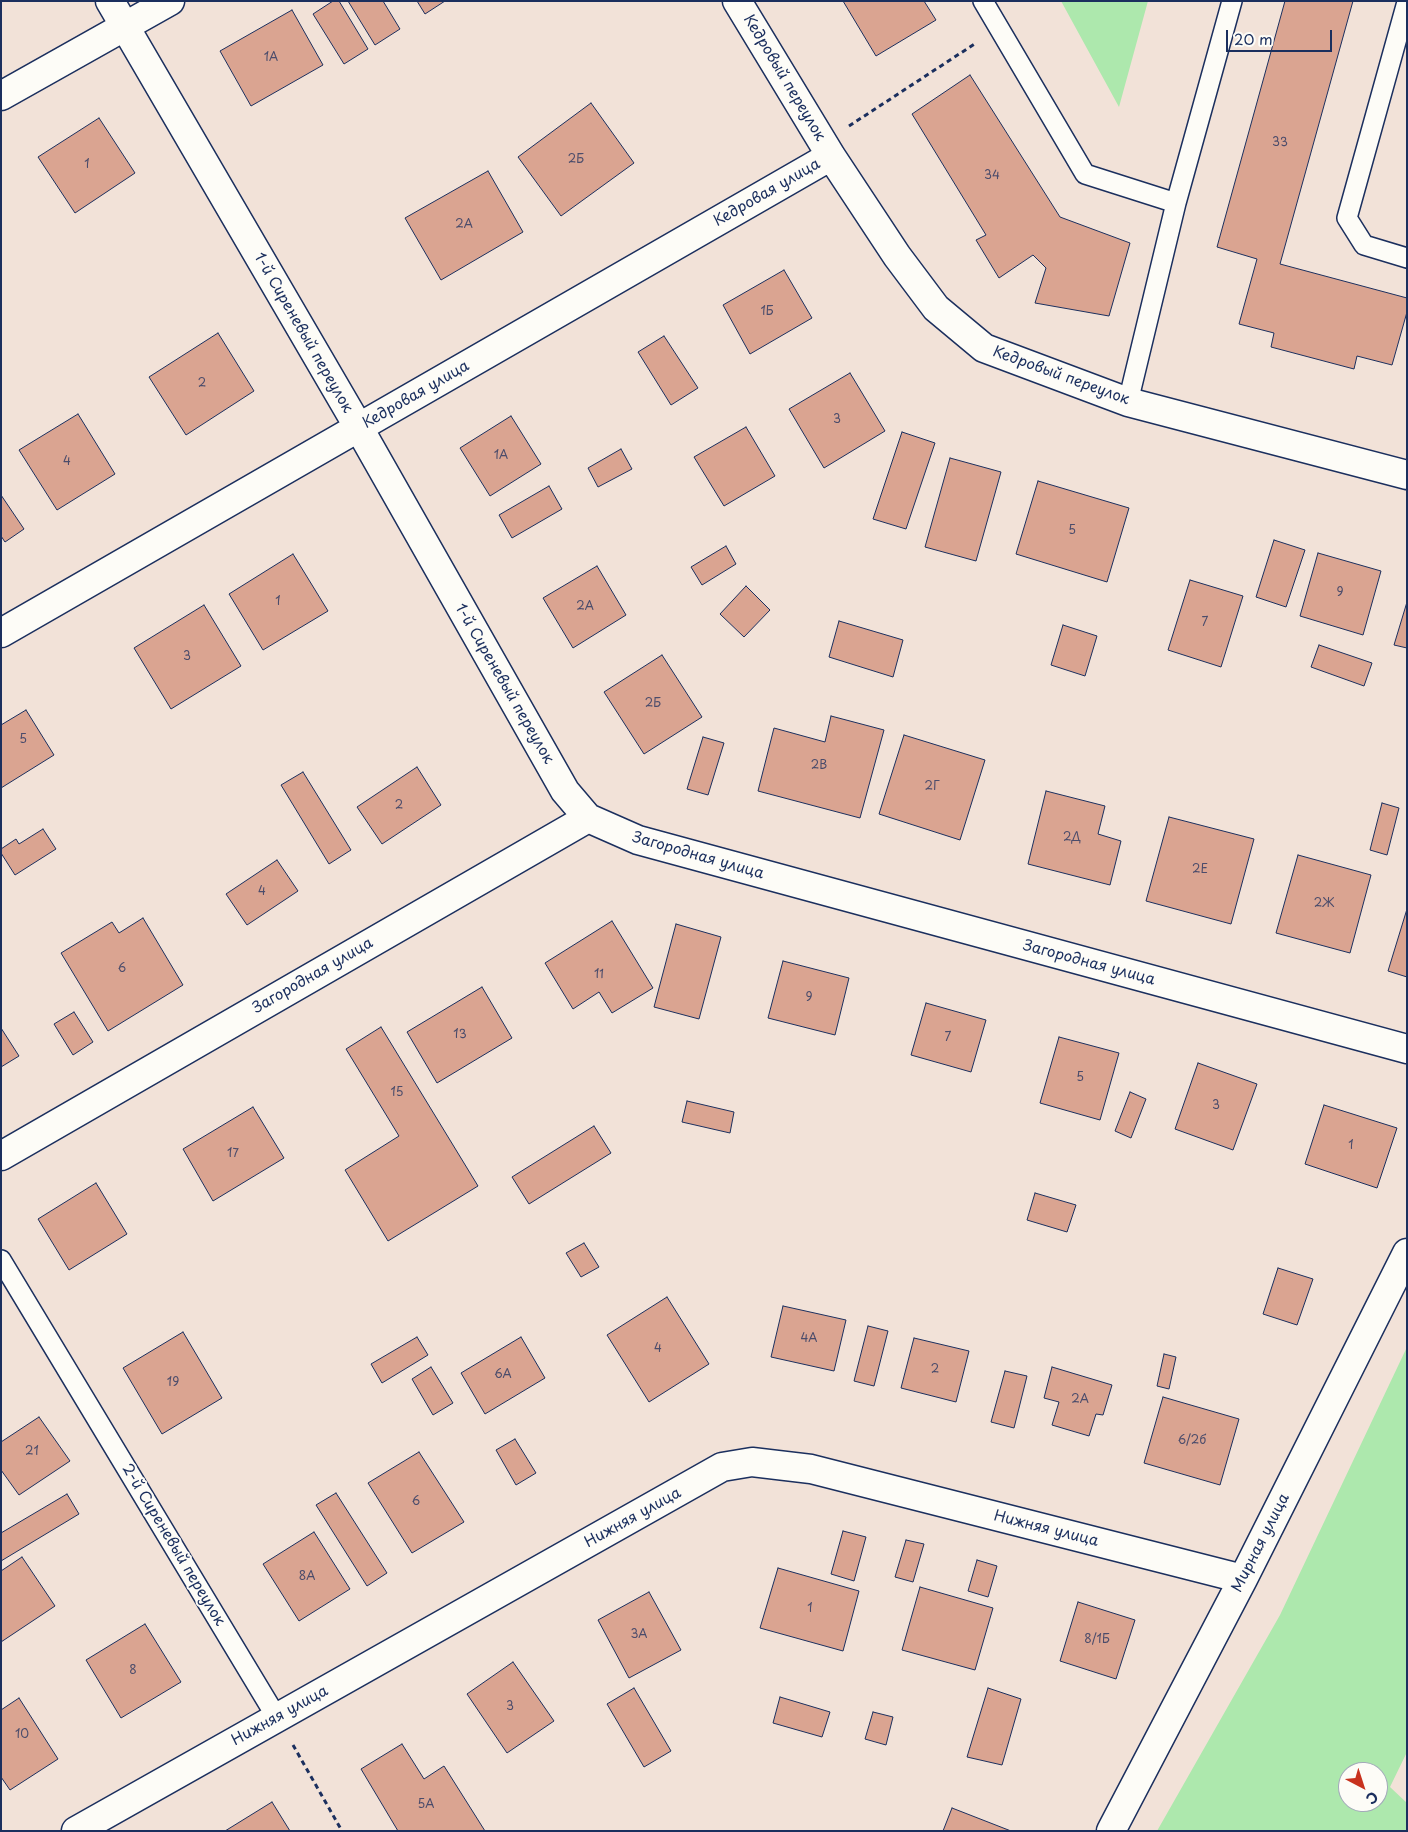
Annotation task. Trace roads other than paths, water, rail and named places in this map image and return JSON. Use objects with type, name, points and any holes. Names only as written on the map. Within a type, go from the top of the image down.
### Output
[{"type":"street","name":"1-й Сиреневый переулок","points":[[110,1],[359,428],[565,791],[588,818]]},
{"type":"street","points":[[1,96],[170,1]]},
{"type":"street","name":"Кедровый переулок","points":[[737,1],[828,149],[897,256],[936,308],[984,348],[1128,402],[1407,474]]},
{"type":"street","name":"Кедровая улица","points":[[1,633],[359,428],[828,149]]},
{"type":"street","name":"Загородная улица","points":[[1,1156],[588,818],[638,840],[1407,1049]]},
{"type":"street","name":"Мирная улица","points":[[1112,1831],[1243,1579],[1407,1253]]},
{"type":"street","name":"Нижняя улица","points":[[76,1831],[722,1467],[752,1462],[811,1468],[1243,1579]]},
{"type":"lane","points":[[983,1],[1085,174],[1176,203]]},
{"type":"lane","points":[[1128,402],[1176,203],[1232,1]]},
{"type":"lane","points":[[1407,2],[1347,218],[1364,245],[1407,258]]},
{"type":"lane","name":"2-й Сиреневый переулок","points":[[1,1260],[277,1718]]}]
